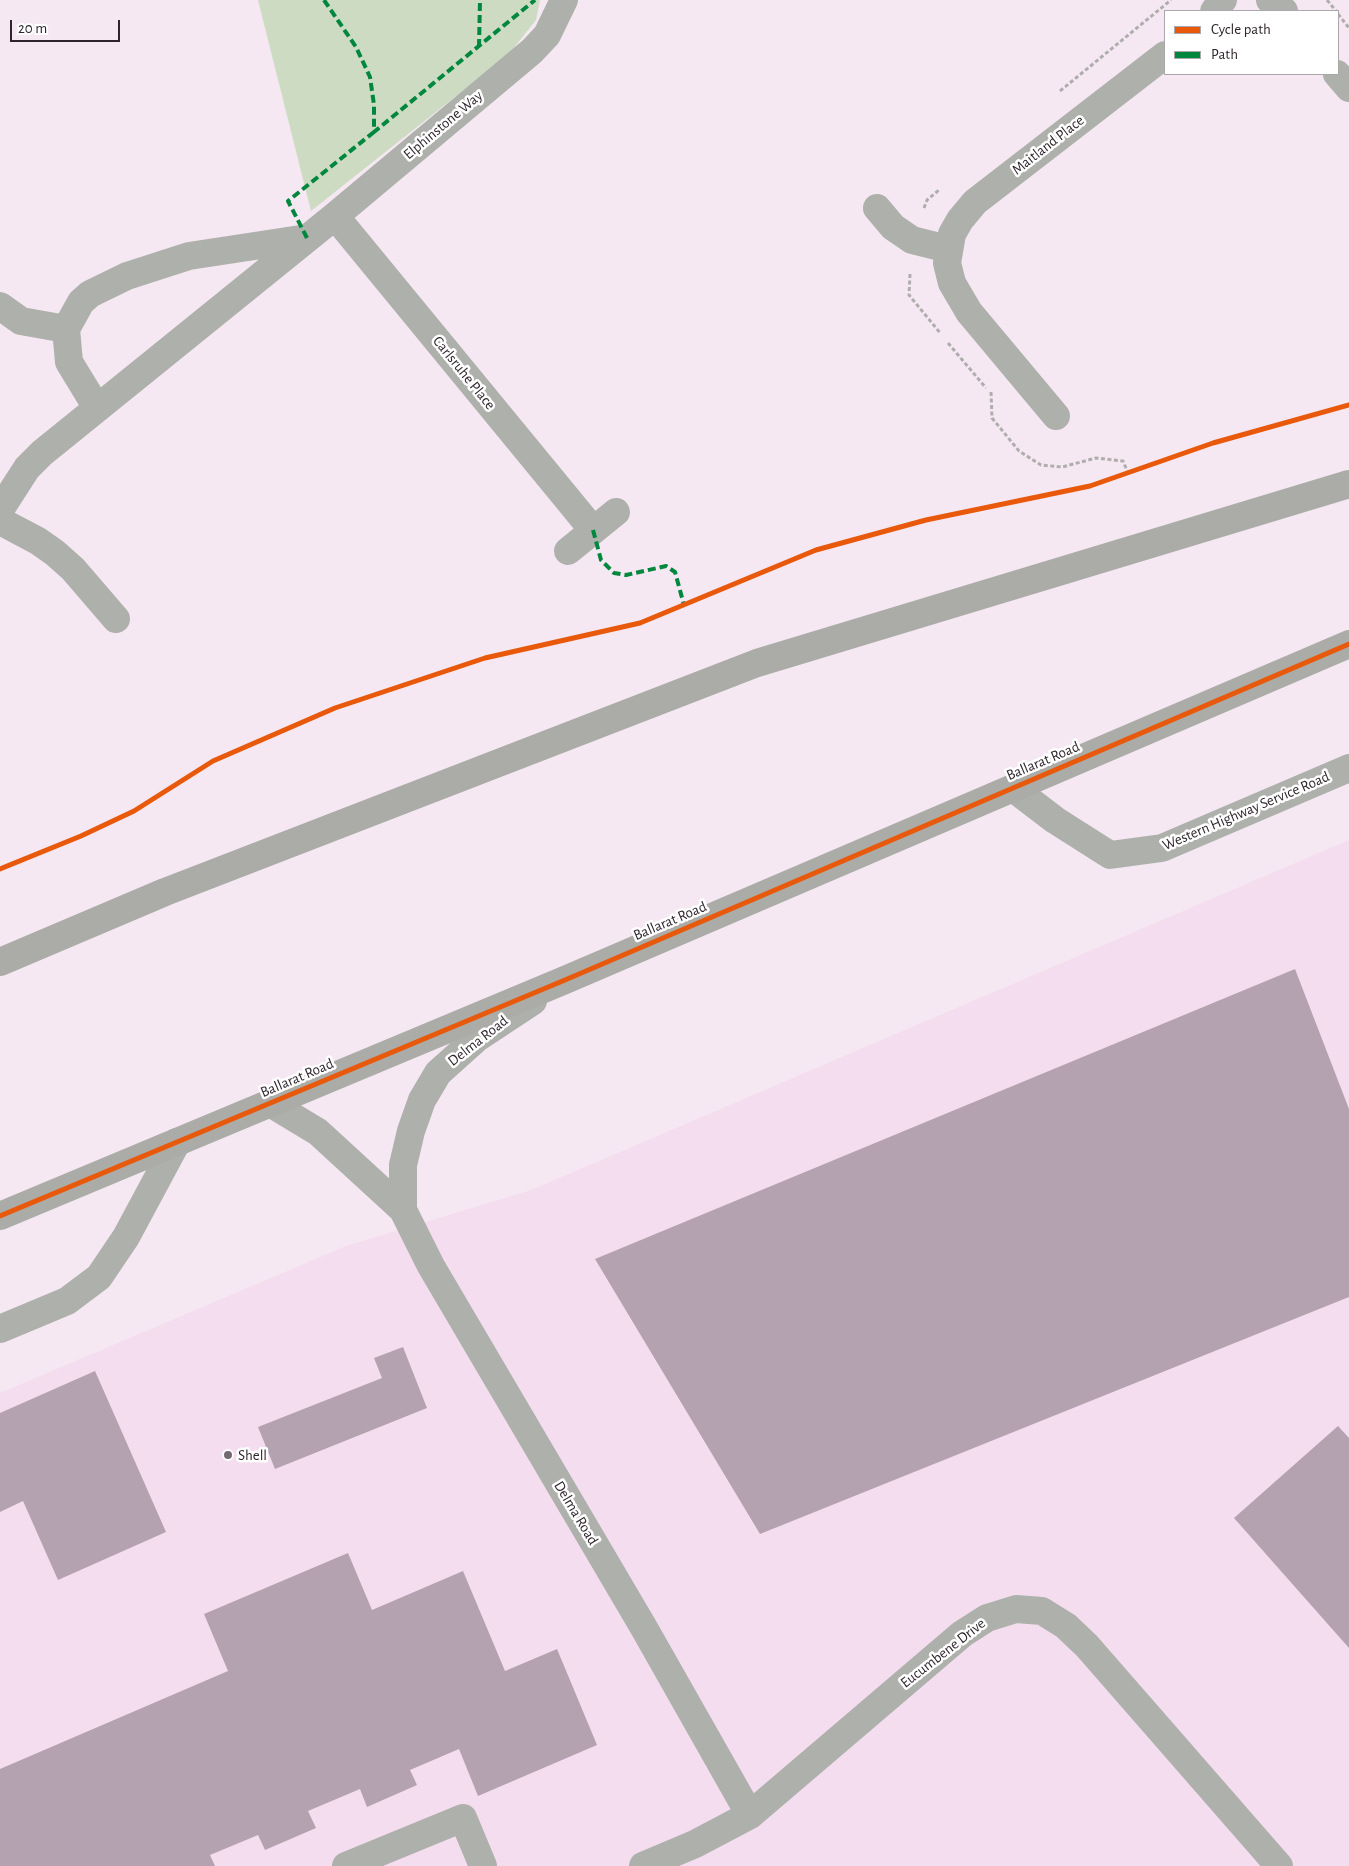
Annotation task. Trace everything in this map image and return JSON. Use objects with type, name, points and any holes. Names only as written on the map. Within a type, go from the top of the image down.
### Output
[{"type":"highway","points":[[0,962],[174,888],[757,663],[1349,484]]},
{"type":"highway","name":"Ballarat Road","points":[[0,1216],[564,980],[1349,644]]},
{"type":"street","name":"Elphinstone Way","points":[[0,510],[32,463],[532,51],[548,35],[564,0]]},
{"type":"street","points":[[1215,10],[1223,0]]},
{"type":"street","points":[[1270,0],[1283,10]]},
{"type":"street","name":"Maitland Place","points":[[1056,416],[969,312],[952,283],[947,263],[948,249],[960,220],[975,202],[1164,55]]},
{"type":"street","points":[[1339,75],[1349,88]]},
{"type":"street","points":[[877,208],[893,227],[912,240],[948,249]]},
{"type":"street","name":"Carlsruhe Place","points":[[334,216],[593,530]]},
{"type":"street","points":[[97,408],[69,362],[66,329],[81,302],[90,294],[127,276],[189,256],[307,238]]},
{"type":"street","points":[[0,306],[21,321],[66,329]]},
{"type":"street","points":[[568,551],[616,512]]},
{"type":"street","points":[[0,521],[38,541],[73,569],[116,619]]},
{"type":"street","name":"Western Highway Service Road","points":[[1013,788],[1055,820],[1110,855],[1162,848],[1349,768]]},
{"type":"street","name":"Delma Road","points":[[403,1210],[403,1165],[411,1130],[422,1100],[438,1073],[477,1038],[564,980]]},
{"type":"street","name":"Delma Road","points":[[270,1103],[325,1138],[403,1210],[431,1266],[644,1628],[750,1815]]},
{"type":"street","points":[[0,1329],[67,1301],[99,1278],[126,1237],[177,1142]]},
{"type":"street","name":"Eucumbene Drive","points":[[643,1866],[695,1844],[750,1815],[962,1634],[987,1618],[1016,1609],[1042,1611],[1066,1626],[1087,1646],[1279,1866]]},
{"type":"street","points":[[346,1866],[463,1818],[483,1866]]},
{"type":"path","points":[[1057,94],[1172,0]]},
{"type":"path","points":[[1327,0],[1335,10]]},
{"type":"path","points":[[1339,15],[1349,28]]},
{"type":"path","points":[[942,188],[927,200],[912,240],[909,295],[991,393],[992,418],[1019,451],[1042,465],[1062,467],[1096,458],[1123,461],[1128,473]]},
{"type":"path","points":[[1120,475],[1136,470]]},
{"type":"shaded area","points":[[1349,840],[1349,1866],[0,1866],[0,1393],[346,1246],[531,1190]]},
{"type":"green space","points":[[258,0],[540,0],[536,20],[509,54],[311,211]]},
{"type":"building","points":[[1295,969],[1349,1109],[1349,1297],[760,1534],[595,1259]]},
{"type":"building","points":[[403,1347],[427,1408],[275,1469],[258,1427],[382,1378],[374,1358]]},
{"type":"building","points":[[95,1371],[166,1532],[58,1580],[23,1501],[0,1512],[0,1413]]},
{"type":"building","points":[[1338,1426],[1349,1438],[1349,1648],[1234,1518]]},
{"type":"building","points":[[348,1553],[372,1610],[463,1571],[505,1671],[557,1649],[597,1745],[478,1796],[459,1749],[410,1770],[417,1785],[367,1807],[360,1789],[308,1811],[316,1828],[265,1850],[258,1835],[210,1855],[215,1866],[0,1866],[0,1769],[228,1671],[204,1614]]},
{"type":"marked path","points":[[324,0],[356,47],[370,77],[374,105],[374,132],[535,0]]},
{"type":"marked path","points":[[479,47],[480,0]]},
{"type":"marked path","points":[[307,238],[288,201],[374,132]]},
{"type":"marked path","points":[[593,530],[601,560],[614,573],[626,575],[666,566],[675,572],[684,605]]},
{"type":"cycle path","points":[[0,869],[81,836],[134,811],[213,761],[335,708],[485,658],[640,623],[816,550],[926,520],[1090,486],[1213,443],[1349,405]]},
{"type":"cycle path","points":[[0,1216],[565,980],[1349,644]]},
{"type":"place","name":"Shell","points":[[228,1455]]}]
